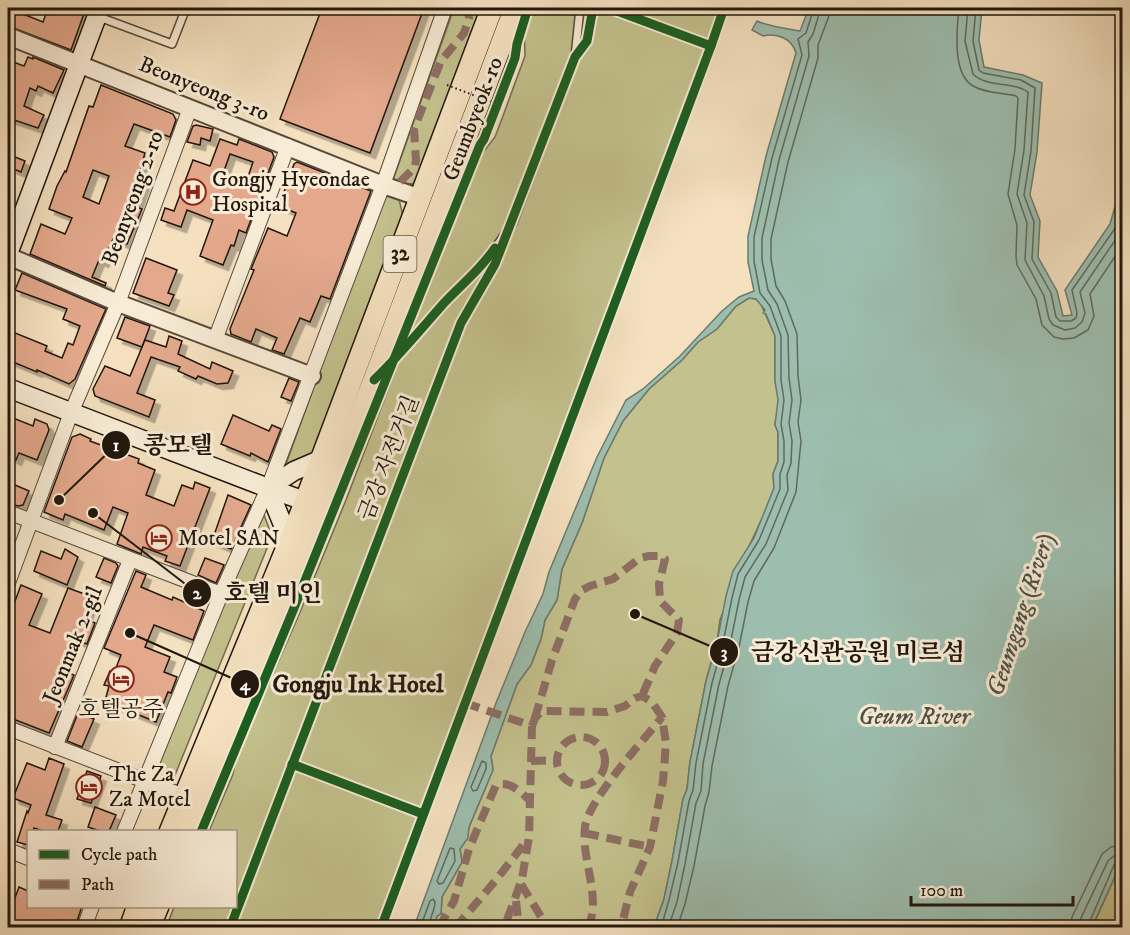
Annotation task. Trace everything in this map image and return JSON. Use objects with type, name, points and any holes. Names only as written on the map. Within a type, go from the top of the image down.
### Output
[{"type":"main road","name":"Geumbyeok-ro","points":[[170,830],[290,542],[315,504],[322,459],[492,8]]},
{"type":"main road","name":"Geumbyeok-ro","points":[[190,830],[315,504],[374,380],[514,8]]},
{"type":"main road","points":[[8,255],[98,12]]},
{"type":"main road","points":[[8,387],[71,413],[315,504]]},
{"type":"main road","points":[[268,488],[294,471],[322,459]]},
{"type":"main road","points":[[268,488],[290,542]]},
{"type":"main road","points":[[130,927],[137,908]]},
{"type":"main road","points":[[139,927],[147,908]]},
{"type":"main road","points":[[149,927],[157,908]]},
{"type":"street","points":[[124,830],[221,594],[268,488],[312,376],[383,185],[445,8]]},
{"type":"street","name":"Beonyeong 3-ro","points":[[8,36],[383,185],[422,198]]},
{"type":"street","name":"Beonyeong 2-ro","points":[[118,303],[190,108]]},
{"type":"street","points":[[215,340],[288,146]]},
{"type":"street","name":"Beonyeong 2-ro","points":[[8,255],[118,303],[312,376]]},
{"type":"street","points":[[8,583],[71,413],[118,303]]},
{"type":"street","points":[[8,512],[221,594]]},
{"type":"street","name":"Jeonmak 2-gil","points":[[55,747],[130,560]]},
{"type":"street","points":[[8,728],[184,796]]},
{"type":"street","points":[[8,850],[27,858]]},
{"type":"street","points":[[84,927],[91,908]]},
{"type":"lane","points":[[98,12],[172,44],[186,8]]},
{"type":"lane","points":[[374,380],[485,262],[513,223],[575,57],[580,8]]},
{"type":"path","points":[[447,85],[496,103]]},
{"type":"shaded area","points":[[454,8],[483,8],[420,184],[392,183]]},
{"type":"shaded area","points":[[530,8],[724,8],[381,927],[166,928],[174,908],[237,908],[237,830],[209,830],[233,774],[236,758],[346,500],[399,361],[407,331],[464,185],[469,182],[477,160],[495,137],[525,56],[524,24]]},
{"type":"shaded area","points":[[390,196],[399,199],[403,216],[315,457],[297,467],[286,464],[383,197]]},
{"type":"shaded area","points":[[749,298],[760,302],[775,336],[775,381],[779,400],[775,425],[778,432],[778,461],[773,474],[774,488],[720,620],[664,899],[654,927],[434,928],[437,915],[441,914],[442,897],[462,862],[460,849],[467,838],[469,827],[493,770],[491,756],[517,684],[531,665],[541,639],[545,620],[557,600],[562,569],[582,523],[604,458],[623,421],[649,389],[682,360],[698,342],[717,329],[736,306]]},
{"type":"shaded area","points":[[264,515],[272,536],[173,780],[159,781],[154,770],[258,519]]},
{"type":"shaded area","points":[[1122,861],[1122,927],[1092,928]]},
{"type":"water","name":"Geum River","points":[[809,8],[982,8],[979,40],[984,67],[1023,75],[1042,83],[1037,152],[1030,195],[1040,221],[1038,257],[1057,291],[1063,316],[1072,315],[1065,290],[1110,224],[1122,182],[1122,861],[1092,927],[654,927],[664,899],[706,681],[726,596],[733,571],[754,538],[774,488],[773,474],[778,461],[778,432],[775,425],[778,400],[775,381],[775,336],[766,314],[763,313],[765,310],[756,299],[749,298],[736,306],[717,329],[698,342],[682,360],[649,389],[623,421],[604,458],[582,523],[562,569],[557,600],[545,620],[541,639],[531,665],[517,684],[491,756],[493,770],[469,827],[468,838],[460,849],[462,862],[442,897],[441,914],[437,916],[434,927],[414,927],[496,703],[543,594],[549,572],[597,457],[626,400],[643,389],[680,356],[722,311],[739,297],[754,291],[748,262],[748,236],[766,156],[796,53],[787,40],[774,35],[763,36],[752,30],[757,21],[800,31]]},
{"type":"building","points":[[8,8],[43,22],[48,8],[86,8],[71,50],[8,26]]},
{"type":"building","points":[[322,8],[424,8],[370,153],[280,119]]},
{"type":"building","points":[[28,57],[64,70],[53,93],[38,86],[36,91],[30,88],[24,106],[44,115],[38,128],[8,118],[8,60],[24,66]]},
{"type":"building","points":[[101,85],[173,114],[176,120],[170,137],[134,124],[125,146],[145,153],[137,181],[144,184],[136,207],[142,209],[127,244],[113,239],[103,262],[99,260],[92,277],[106,283],[105,286],[30,254],[41,224],[65,234],[72,218],[49,209],[57,186],[66,172],[89,106],[93,107]],"holes":[[[93,170],[109,176],[99,204],[83,197]]]},
{"type":"building","points":[[193,126],[213,129],[210,141],[201,138],[200,145],[187,142]]},
{"type":"building","points":[[220,139],[237,145],[239,139],[272,152],[274,157],[246,233],[239,230],[234,246],[231,245],[223,265],[200,256],[213,220],[187,210],[181,227],[161,220],[165,208],[174,211],[193,160],[210,166]],"holes":[[[230,154],[253,162],[246,183],[226,176],[227,173],[224,171]]]},
{"type":"building","points":[[15,157],[25,161],[21,172],[11,168]]},
{"type":"building","points":[[297,162],[371,191],[330,299],[321,296],[310,322],[300,318],[284,354],[272,350],[277,338],[256,329],[251,342],[231,334],[230,329],[268,228],[287,236],[296,213],[279,206],[294,164]]},
{"type":"building","points":[[146,258],[177,270],[168,293],[174,295],[169,306],[133,293]]},
{"type":"building","points":[[22,273],[106,309],[75,379],[69,384],[8,360],[8,330],[47,346],[45,351],[62,358],[68,343],[73,345],[80,326],[63,319],[67,309],[15,290]]},
{"type":"building","points":[[125,317],[150,326],[142,347],[117,338]]},
{"type":"building","points":[[169,336],[182,341],[178,354],[210,369],[212,362],[233,371],[228,383],[217,384],[198,376],[196,379],[178,371],[180,367],[151,357],[137,393],[155,400],[149,417],[95,396],[93,389],[105,366],[130,376],[145,340],[166,347]]},
{"type":"building","points":[[289,378],[299,382],[291,401],[281,397]]},
{"type":"building","points":[[233,415],[269,431],[272,425],[281,429],[268,462],[251,453],[250,456],[221,444]]},
{"type":"building","points":[[8,416],[33,426],[35,419],[47,424],[49,430],[37,460],[19,453],[16,460],[8,456]]},
{"type":"building","points":[[80,434],[91,439],[90,441],[139,459],[138,463],[155,470],[146,495],[174,506],[182,485],[193,489],[195,482],[210,488],[180,566],[165,561],[167,556],[143,547],[141,554],[117,544],[128,513],[113,507],[104,530],[65,514],[63,520],[44,512],[72,437]]},
{"type":"building","points":[[8,482],[29,491],[23,505],[8,503]]},
{"type":"building","points":[[228,495],[251,505],[231,549],[212,541]]},
{"type":"building","points":[[65,549],[78,557],[67,585],[34,571],[41,551],[61,559]]},
{"type":"building","points":[[104,558],[118,566],[111,583],[96,577]]},
{"type":"building","points":[[205,558],[224,565],[216,583],[198,575]]},
{"type":"building","points":[[136,571],[146,575],[141,587],[172,600],[173,597],[204,611],[193,640],[154,625],[145,647],[170,657],[164,672],[177,677],[171,693],[168,692],[156,722],[105,701],[109,686],[104,685],[110,671],[114,673],[121,655],[104,648]]},
{"type":"building","points":[[21,585],[42,594],[29,625],[50,633],[68,588],[90,596],[88,601],[91,604],[85,619],[95,623],[87,644],[71,638],[59,670],[74,675],[49,733],[8,717],[8,620]]},
{"type":"building","points":[[78,713],[94,719],[82,747],[67,741]]},
{"type":"building","points":[[49,758],[64,764],[46,815],[62,820],[58,830],[34,828],[27,830],[27,845],[17,842],[31,805],[13,798],[27,763],[45,770]]},
{"type":"building","name":"The Za Za Motel","points":[[87,771],[101,776],[91,803],[77,799]]},
{"type":"building","points":[[95,807],[116,815],[109,830],[88,827]]},
{"type":"building","points":[[19,887],[27,891],[27,908],[81,908],[75,927],[8,927],[8,904],[12,906]]},
{"type":"marked path","points":[[400,182],[415,167],[414,129],[441,61],[464,33],[469,18],[468,8]]},
{"type":"marked path","points":[[535,718],[552,660],[575,599],[582,590],[613,579],[640,558],[661,556],[665,559],[659,584],[660,601],[679,620],[677,633],[655,666],[642,696]]},
{"type":"marked path","points":[[532,726],[535,718],[542,711],[607,712],[625,706],[635,698],[642,696],[652,702],[662,717],[666,743],[663,781],[650,847],[630,892],[621,928]]},
{"type":"marked path","points":[[465,703],[532,726],[529,837],[522,879],[504,928]]},
{"type":"marked path","points":[[588,928],[593,904],[585,840],[588,815],[606,786],[662,717]]},
{"type":"marked path","points":[[581,737],[598,744],[605,761],[598,778],[581,785],[564,778],[557,761],[564,744],[581,737]]},
{"type":"marked path","points":[[531,761],[557,760]]},
{"type":"marked path","points":[[444,928],[442,922],[454,901],[469,849],[496,785],[511,786],[531,802]]},
{"type":"marked path","points":[[584,833],[650,847]]},
{"type":"marked path","points":[[455,928],[527,840]]},
{"type":"marked path","points":[[521,884],[543,920],[552,928]]},
{"type":"marked path","points":[[516,901],[519,928]]},
{"type":"cycle path","points":[[202,830],[484,139],[515,58],[528,8]]},
{"type":"cycle path","name":"금강 자전거길","points":[[230,928],[461,323],[495,264],[575,57],[587,41],[593,8]]},
{"type":"cycle path","points":[[609,8],[711,46],[724,8]]},
{"type":"cycle path","points":[[381,928],[711,46]]},
{"type":"cycle path","points":[[374,380],[495,248]]},
{"type":"cycle path","points":[[292,764],[423,814]]},
{"type":"place","name":"Gongjy Hyeondae Hospital","points":[[193,192]]},
{"type":"place","name":"콩모텔","points":[[59,500]]},
{"type":"place","name":"호텔 미인","points":[[93,513]]},
{"type":"place","name":"Motel SAN","points":[[159,538]]},
{"type":"place","name":"금강신관공원 미르섬","points":[[635,614]]},
{"type":"place","name":"Gongju Ink Hotel","points":[[130,633]]},
{"type":"place","name":"호텔공주","points":[[121,679]]},
{"type":"place","name":"The Za Za Motel","points":[[89,787]]},
{"type":"water label","name":"Geumgang (River)","points":[[1021,615]]}]
